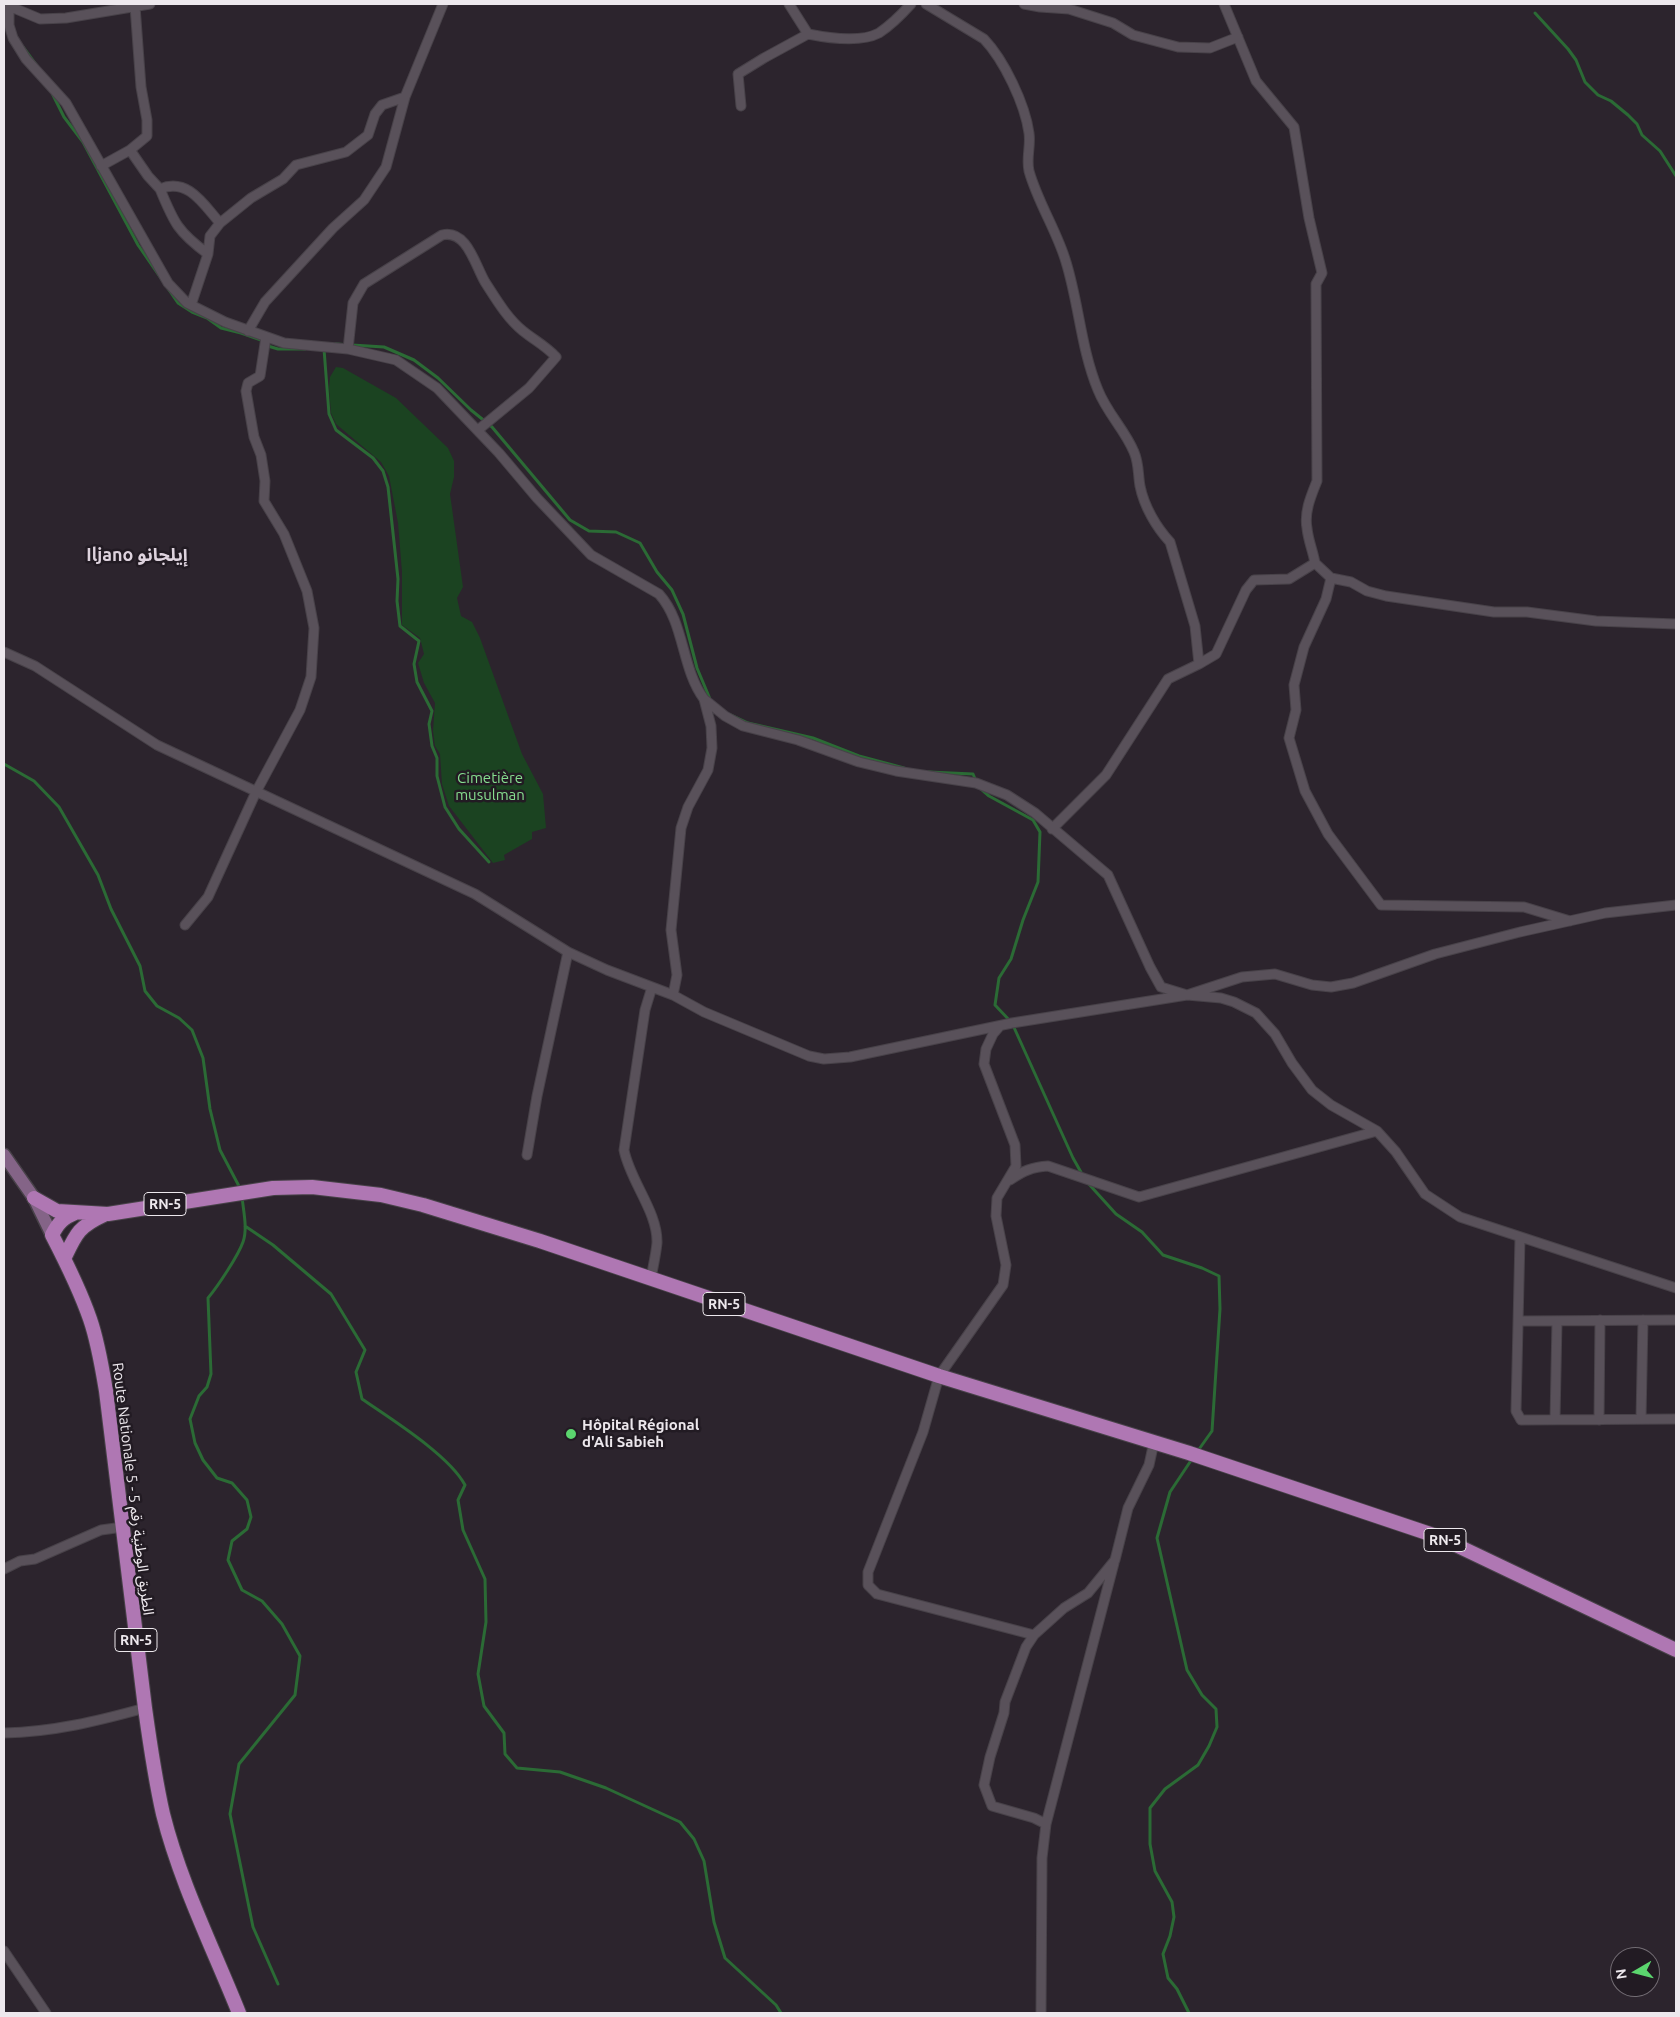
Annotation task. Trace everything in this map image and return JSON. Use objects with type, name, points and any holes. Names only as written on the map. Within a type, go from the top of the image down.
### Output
[{"type":"main road","name":"RN-5","points":[[4,1155],[34,1198],[64,1259]]},
{"type":"main road","name":"RN-5","points":[[75,1213],[108,1214],[222,1194],[273,1188],[312,1187],[381,1195],[423,1205],[540,1241],[939,1376],[1154,1442],[1439,1537],[1676,1650]]},
{"type":"main road","points":[[34,1198],[57,1211],[75,1213]]},
{"type":"main road","points":[[52,1235],[64,1217],[75,1213]]},
{"type":"main road","name":"RN-5","points":[[64,1259],[77,1233],[92,1221],[108,1214]]},
{"type":"main road","name":"Route Nationale 5 - الطريق الوطنية رقم 5","points":[[64,1259],[90,1321],[99,1350],[106,1391],[152,1760],[166,1823],[192,1897],[239,2013]]},
{"type":"street","points":[[150,4],[66,18],[40,19],[8,5],[9,25],[13,38],[26,58],[66,103],[168,283],[191,305],[248,331],[284,343],[348,349],[396,360],[437,388],[478,430],[537,498],[592,555],[659,594],[666,602],[676,625],[692,677],[704,699],[711,726],[712,748],[708,770],[688,807],[681,828],[671,930],[677,975],[673,995]]},
{"type":"street","points":[[248,331],[265,302],[333,228],[364,200],[386,167],[405,97],[443,4]]},
{"type":"street","points":[[790,4],[808,34]]},
{"type":"street","points":[[741,106],[738,74],[764,58],[808,34],[836,40],[870,36],[878,33],[911,4]]},
{"type":"street","points":[[926,4],[984,39],[990,45],[1022,107],[1029,133],[1029,171],[1066,260],[1092,372],[1103,403],[1134,452],[1145,502],[1161,532],[1170,542],[1175,555],[1195,626],[1199,664]]},
{"type":"street","points":[[1024,4],[1040,7],[1069,8],[1113,24],[1133,35],[1178,47],[1210,48],[1238,38]]},
{"type":"street","points":[[1224,4],[1256,81],[1294,127],[1309,218],[1322,273],[1316,284],[1317,482],[1308,503],[1306,527],[1314,563],[1331,578],[1351,582],[1367,591],[1386,596],[1494,612],[1527,612],[1596,621],[1676,624]]},
{"type":"street","points":[[101,166],[130,150],[145,139],[148,130],[141,87],[135,6]]},
{"type":"street","points":[[191,305],[208,254],[210,236],[220,223],[251,198],[283,179],[296,165],[346,152],[368,135],[375,114],[382,105],[405,97]]},
{"type":"street","points":[[130,150],[148,176],[160,189],[173,221],[188,239],[208,254]]},
{"type":"street","points":[[160,189],[178,185],[189,190],[220,223]]},
{"type":"street","points":[[348,349],[354,304],[364,284],[442,235],[450,233],[456,236],[474,257],[484,280],[512,321],[524,332],[548,348],[556,357],[529,388],[478,430]]},
{"type":"street","points":[[185,925],[208,897],[256,792],[300,710],[311,677],[314,628],[308,591],[284,534],[264,501],[265,480],[261,455],[254,437],[246,391],[248,384],[260,376],[266,337]]},
{"type":"street","points":[[1052,829],[1106,774],[1168,679],[1216,654],[1246,590],[1254,580],[1289,578],[1314,563]]},
{"type":"street","points":[[1331,578],[1326,599],[1304,647],[1294,685],[1296,710],[1289,738],[1305,791],[1328,834],[1381,906],[1524,907],[1570,921]]},
{"type":"street","points":[[4,652],[35,666],[157,745],[475,894],[568,952],[607,970],[673,995],[704,1012],[802,1054],[824,1059],[850,1057],[1079,1011],[1186,995],[1242,977],[1275,974],[1312,985],[1331,987],[1353,983],[1436,954],[1570,921],[1605,913],[1676,905]]},
{"type":"street","points":[[704,699],[725,716],[743,726],[798,740],[859,762],[919,776],[976,783],[1007,795],[1035,813],[1108,875],[1161,987],[1186,995],[1221,998],[1256,1013],[1275,1034],[1292,1063],[1312,1090],[1332,1105],[1377,1131],[1396,1152],[1425,1194],[1460,1217],[1676,1288]]},
{"type":"street","points":[[527,1155],[537,1096],[568,952]]},
{"type":"street","points":[[651,1278],[657,1242],[653,1220],[627,1164],[624,1150],[645,1010],[652,987]]},
{"type":"street","points":[[999,1027],[993,1034],[986,1049],[984,1064],[1015,1145],[1016,1166],[997,1198],[996,1216],[1006,1265],[1003,1285],[939,1376],[923,1432],[868,1572],[868,1584],[877,1594],[1034,1635]]},
{"type":"street","points":[[1008,1181],[1034,1166],[1048,1166],[1139,1196],[1377,1131]]},
{"type":"street","points":[[1520,1237],[1516,1412],[1521,1420],[1676,1419]]},
{"type":"street","points":[[1599,1420],[1600,1320]]},
{"type":"street","points":[[1642,1419],[1643,1320]]},
{"type":"street","points":[[1518,1321],[1676,1320]]},
{"type":"street","points":[[1555,1420],[1557,1321]]},
{"type":"street","points":[[1041,2013],[1042,1858],[1046,1824],[1128,1508],[1148,1466],[1154,1442]]},
{"type":"street","points":[[4,1569],[20,1561],[35,1559],[100,1530],[123,1527]]},
{"type":"street","points":[[1046,1824],[1034,1818],[992,1806],[984,1785],[990,1757],[1004,1713],[1004,1702],[1026,1647],[1034,1635],[1064,1608],[1088,1593],[1115,1560]]},
{"type":"street","points":[[4,1733],[36,1732],[83,1725],[145,1708]]},
{"type":"street","points":[[4,1951],[46,2013]]},
{"type":"green space","name":"Cimetière musulman","points":[[336,367],[343,368],[396,398],[448,448],[454,461],[454,477],[450,494],[463,587],[457,598],[461,616],[472,622],[480,638],[522,754],[543,794],[546,828],[532,832],[532,839],[504,855],[505,860],[493,863],[449,806],[442,784],[440,754],[435,746],[433,731],[435,703],[424,683],[418,663],[424,654],[420,638],[402,625],[402,572],[398,523],[389,476],[381,462],[336,424],[331,413],[329,388],[330,377]]},
{"type":"waterway","points":[[1535,13],[1576,60],[1585,82],[1598,95],[1611,101],[1637,124],[1642,135],[1660,151],[1676,176]]},
{"type":"waterway","points":[[23,47],[37,66]]},
{"type":"waterway","points":[[52,93],[64,117],[83,142],[138,245],[178,303],[192,312],[207,318],[221,328],[261,340],[268,346],[278,349],[305,349]]},
{"type":"waterway","points":[[336,344],[384,347],[414,360],[438,378],[471,410],[492,427],[570,520],[589,531],[616,532],[640,543],[657,572],[672,590],[683,614],[697,668],[710,699]]},
{"type":"waterway","points":[[324,349],[329,414],[336,430],[373,458],[383,471],[388,487],[398,579],[397,601],[400,626],[419,641],[414,664],[417,682],[432,711],[429,724],[432,746],[437,758],[437,776],[445,807],[459,829],[489,862]]},
{"type":"waterway","points":[[731,715],[748,723],[813,738],[859,756],[904,768]]},
{"type":"waterway","points":[[4,764],[34,781],[59,807],[98,875],[111,909],[140,966],[145,991],[157,1006],[179,1018],[192,1030],[203,1058],[210,1109],[220,1150],[241,1190]]},
{"type":"waterway","points":[[929,772],[973,774],[976,781]]},
{"type":"waterway","points":[[981,789],[989,796],[1033,820],[1040,832],[1038,882],[1023,920],[1011,959],[999,978],[995,1005],[1012,1023],[1082,1174]]},
{"type":"waterway","points":[[1087,1182],[1116,1214],[1142,1232],[1163,1255],[1202,1268],[1219,1276],[1220,1309],[1212,1431],[1197,1452]]},
{"type":"waterway","points":[[242,1196],[245,1225],[243,1242],[232,1263],[208,1298],[211,1374],[207,1387],[199,1396],[190,1419],[195,1443],[203,1460],[217,1478],[232,1483],[247,1500],[251,1517],[247,1529],[232,1541],[228,1560],[242,1590],[262,1601],[282,1624],[300,1656],[295,1695],[239,1764],[230,1814],[253,1927],[278,1984]]},
{"type":"waterway","points":[[245,1226],[273,1245],[331,1294],[365,1350],[356,1372],[362,1399],[433,1450],[457,1474],[465,1485],[458,1500],[463,1530],[485,1579],[486,1622],[478,1674],[484,1706],[504,1733],[505,1754],[517,1768],[560,1772],[606,1788],[680,1822],[694,1839],[704,1861],[714,1922],[725,1958],[776,2005],[781,2013]]},
{"type":"waterway","points":[[1189,2013],[1177,1989],[1168,1978],[1163,1954],[1170,1936],[1174,1917],[1172,1902],[1155,1871],[1150,1844],[1150,1808],[1165,1789],[1198,1765],[1217,1727],[1216,1709],[1202,1695],[1187,1670],[1157,1538],[1170,1492],[1192,1459]]},
{"type":"place","name":"Hôpital Régional d'Ali Sabieh","points":[[571,1434]]},
{"type":"district","name":"Iljano إيلجانو","points":[[137,555]]}]
